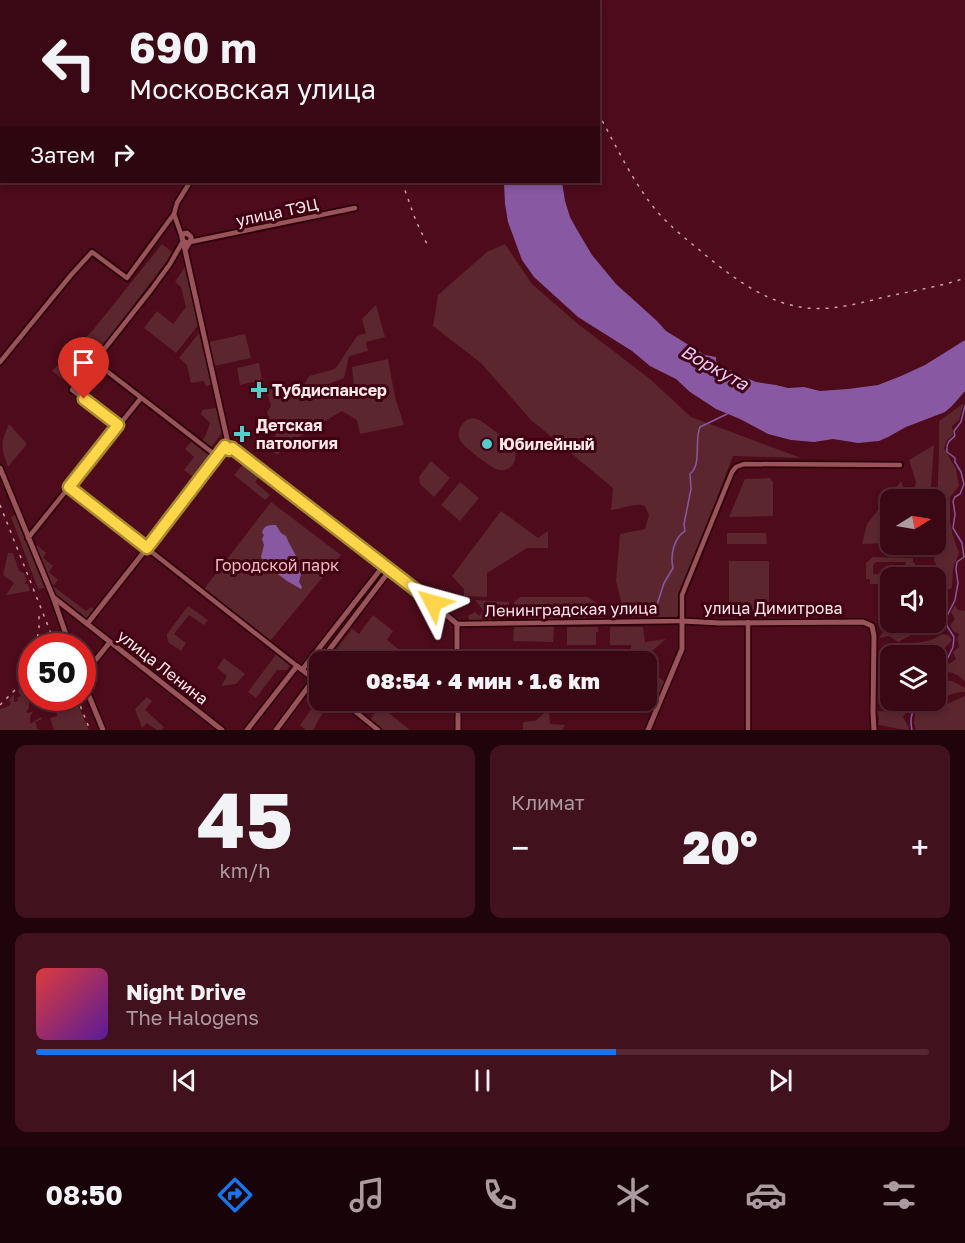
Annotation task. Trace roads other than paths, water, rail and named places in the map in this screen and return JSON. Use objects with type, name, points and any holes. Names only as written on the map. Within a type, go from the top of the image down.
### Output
[{"type":"main road","points":[[187,239],[185,254],[229,447],[384,565],[457,624],[457,651]]},
{"type":"main road","points":[[87,624],[218,457],[229,447]]},
{"type":"main road","points":[[0,468],[65,633]]},
{"type":"main road","points":[[248,730],[384,565]]},
{"type":"main road","points":[[328,651],[390,570]]},
{"type":"main road","name":"улица Ленина","points":[[52,597],[222,730]]},
{"type":"main road","points":[[648,730],[682,649],[682,621]]},
{"type":"main road","name":"улица Димитрова","points":[[682,621],[863,622],[872,626],[874,636],[874,730]]},
{"type":"main road","points":[[96,660],[110,642]]},
{"type":"main road","points":[[299,668],[309,676]]},
{"type":"main road","points":[[276,730],[309,687]]},
{"type":"main road","points":[[95,711],[103,730]]},
{"type":"main road","points":[[458,711],[458,730]]},
{"type":"street","points":[[0,362],[92,252],[127,278],[174,214],[177,203],[189,183]]},
{"type":"street","name":"улица ТЭЦ","points":[[187,239],[204,239],[355,208]]},
{"type":"street","points":[[118,425],[72,390],[151,290],[187,239],[177,224],[174,214]]},
{"type":"street","points":[[176,253],[185,254]]},
{"type":"street","points":[[95,362],[218,457]]},
{"type":"street","points":[[28,538],[141,398]]},
{"type":"street","points":[[682,621],[682,595],[736,466],[744,464],[900,465]]},
{"type":"street","points":[[69,487],[299,668]]},
{"type":"street","name":"Ленинградская улица","points":[[457,624],[682,621]]},
{"type":"street","points":[[748,622],[748,730]]},
{"type":"street","points":[[355,711],[378,730]]},
{"type":"water","name":"Воркута","points":[[504,183],[562,183],[570,217],[592,255],[616,284],[666,331],[705,355],[716,357],[717,363],[756,382],[820,391],[878,385],[925,365],[965,340],[965,391],[945,412],[906,427],[879,441],[858,443],[833,439],[814,442],[791,440],[768,434],[716,409],[690,392],[676,379],[650,366],[632,351],[578,317],[534,277],[522,260],[508,222]]},
{"type":"water","points":[[276,525],[286,536],[296,557],[301,574],[299,582],[301,589],[263,563],[261,557],[264,545],[263,530],[267,526]]},
{"type":"waterway","points":[[946,662],[953,647],[954,637],[946,621],[955,600],[958,583],[957,562],[964,557],[962,543],[953,528],[955,514],[953,501],[960,494],[964,484],[955,458],[947,452],[947,449],[948,442],[955,436],[954,431],[961,422],[965,406]]},
{"type":"waterway","points":[[656,608],[664,583],[673,568],[673,552],[676,542],[685,531],[684,524],[691,489],[690,474],[694,470],[697,459],[698,432],[700,427],[727,414]]},
{"type":"waterway","points":[[912,730],[913,711]]},
{"type":"railway","points":[[600,117],[636,182],[661,216],[722,268],[748,287],[777,301],[808,308],[830,308],[930,288],[965,278]]},
{"type":"railway","points":[[402,183],[427,244]]},
{"type":"railway","points":[[0,505],[51,633]]},
{"type":"railway","points":[[38,633],[39,611]]},
{"type":"railway","points":[[0,705],[18,687]]},
{"type":"railway","points":[[82,711],[90,730]]},
{"type":"place","name":"Тубдиспансер","points":[[259,390]]},
{"type":"place","name":"Детская патология","points":[[242,434]]},
{"type":"place","name":"Юбилейный","points":[[487,444]]},
{"type":"park label","name":"Городской парк","points":[[277,565]]}]
